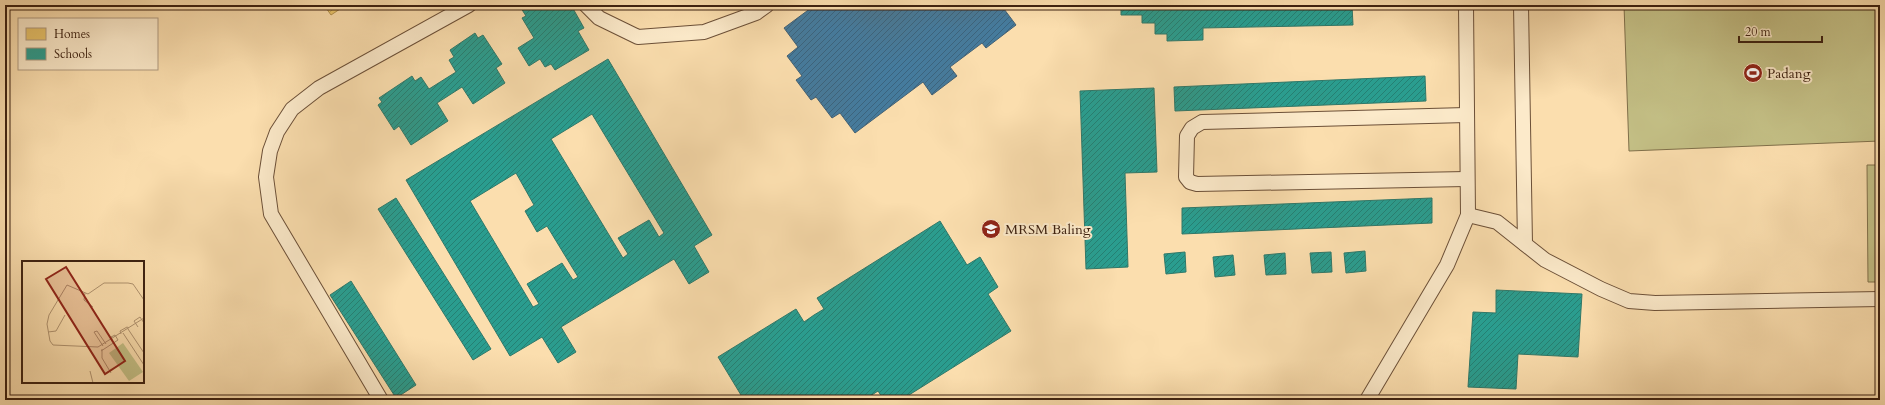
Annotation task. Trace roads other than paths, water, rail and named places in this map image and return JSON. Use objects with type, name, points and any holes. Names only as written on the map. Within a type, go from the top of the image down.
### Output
[{"type":"lane","points":[[381,400],[271,214],[266,178],[270,151],[277,132],[292,109],[319,88],[470,5]]},
{"type":"lane","points":[[586,5],[599,18],[638,37],[704,32],[756,13],[767,5]]},
{"type":"lane","points":[[1367,400],[1447,265],[1468,215],[1466,179],[1466,5]]},
{"type":"lane","points":[[1521,5],[1525,244]]},
{"type":"lane","points":[[1466,115],[1202,122],[1192,128],[1187,136],[1186,177],[1190,182],[1197,184],[1466,179]]},
{"type":"lane","points":[[1468,215],[1497,222],[1545,260],[1601,289],[1630,301],[1655,303],[1880,299]]},
{"type":"place","name":"Padang","points":[[1753,73]]},
{"type":"place","name":"MRSM Baling","points":[[991,229]]}]
